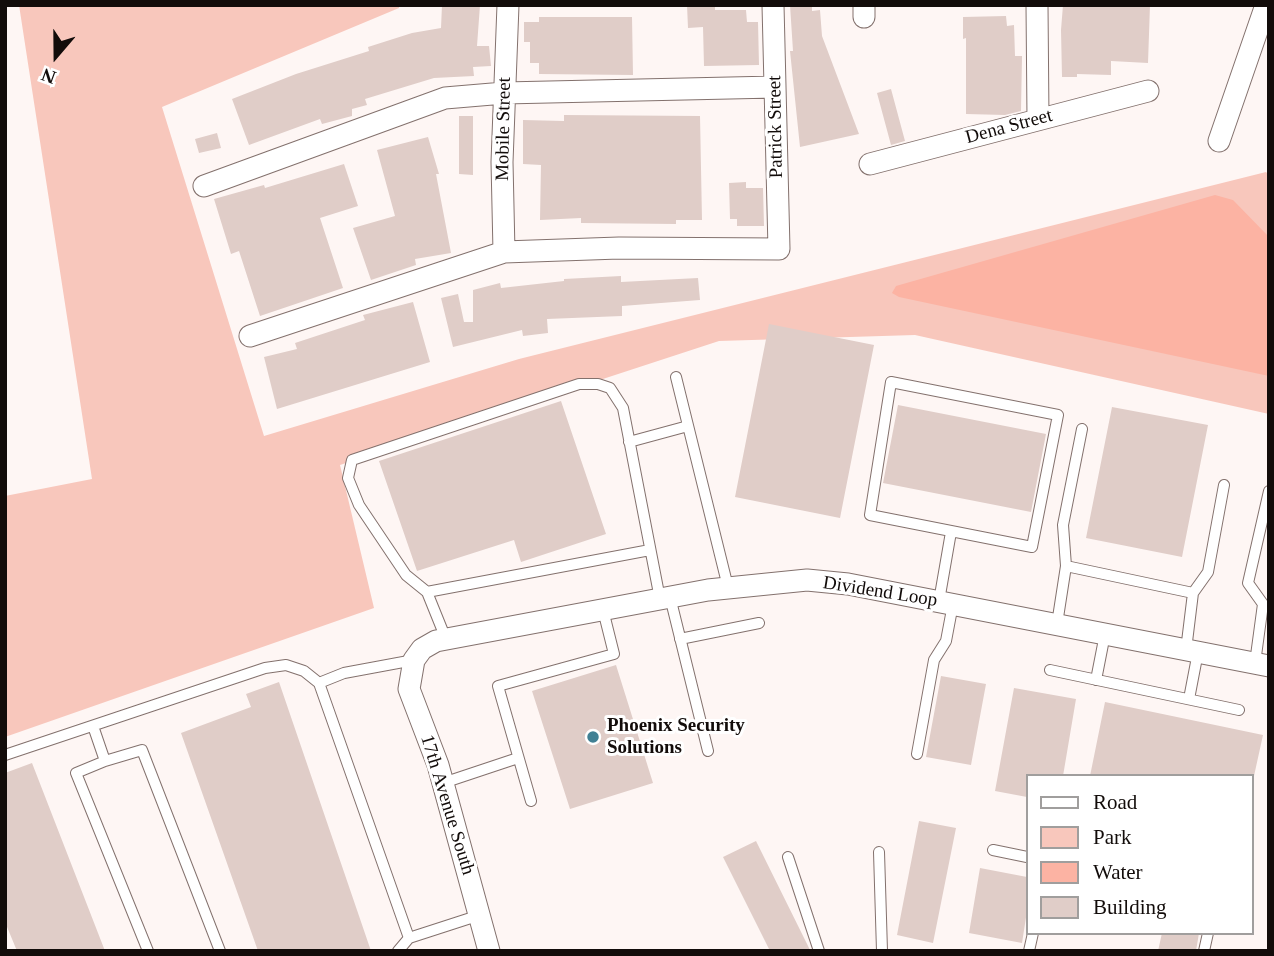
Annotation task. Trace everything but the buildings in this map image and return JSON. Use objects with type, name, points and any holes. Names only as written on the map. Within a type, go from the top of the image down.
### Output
[{"type":"street","name":"Mobile Street","points":[[504,252],[502,162],[508,5]]},
{"type":"street","name":"Patrick Street","points":[[504,252],[619,248],[779,248],[773,5]]},
{"type":"street","points":[[1037,5],[1038,119]]},
{"type":"street","points":[[1219,141],[1266,5]]},
{"type":"street","points":[[204,186],[445,98],[505,93],[775,87]]},
{"type":"street","name":"Dena Street","points":[[870,164],[1148,91]]},
{"type":"street","points":[[250,336],[504,252]]},
{"type":"street","name":"Dividend Loop","points":[[414,660],[422,649],[436,641],[728,587],[807,580],[848,584],[1262,665]]},
{"type":"street","name":"17th Avenue South","points":[[414,660],[409,689],[443,783],[489,951]]},
{"type":"lane","points":[[676,377],[728,587]]},
{"type":"lane","points":[[891,382],[1058,415],[1032,547],[951,532],[870,515],[891,382]]},
{"type":"lane","points":[[446,639],[427,592],[406,575],[359,505],[348,478],[352,460],[579,384],[598,384],[610,388],[623,408],[650,550],[680,639],[708,751]]},
{"type":"lane","points":[[629,442],[688,426]]},
{"type":"lane","points":[[1057,624],[1066,566],[1063,525],[1082,429]]},
{"type":"lane","points":[[1189,699],[1193,593],[1208,572],[1224,485]]},
{"type":"lane","points":[[1262,665],[1266,605],[1248,583],[1269,491]]},
{"type":"lane","points":[[917,754],[934,660],[946,641],[951,532]]},
{"type":"lane","points":[[427,592],[650,550]]},
{"type":"lane","points":[[1066,566],[1193,593]]},
{"type":"lane","points":[[531,801],[498,686],[614,654],[603,610]]},
{"type":"lane","points":[[680,639],[759,623]]},
{"type":"lane","points":[[1096,680],[1105,634]]},
{"type":"lane","points":[[319,682],[344,673],[414,660]]},
{"type":"lane","points":[[5,755],[265,668],[286,665],[304,671],[319,682],[410,938]]},
{"type":"lane","points":[[1050,670],[1239,710]]},
{"type":"lane","points":[[93,726],[105,761]]},
{"type":"lane","points":[[148,951],[76,773],[142,750],[220,951]]},
{"type":"lane","points":[[443,783],[518,758]]},
{"type":"lane","points":[[993,850],[1026,858]]},
{"type":"lane","points":[[879,852],[881,951]]},
{"type":"lane","points":[[788,857],[820,951]]},
{"type":"lane","points":[[398,951],[410,938],[480,915]]},
{"type":"green space","points":[[19,5],[399,5],[399,8],[162,107],[264,436],[519,359],[1266,172],[1269,175],[1269,414],[915,335],[719,341],[340,465],[374,608],[5,737],[5,496],[92,479]]},
{"type":"water","points":[[1215,195],[1233,200],[1269,237],[1269,376],[899,297],[892,293],[896,286]]},
{"type":"place","name":"Phoenix Security Solutions","points":[[593,737]]}]
